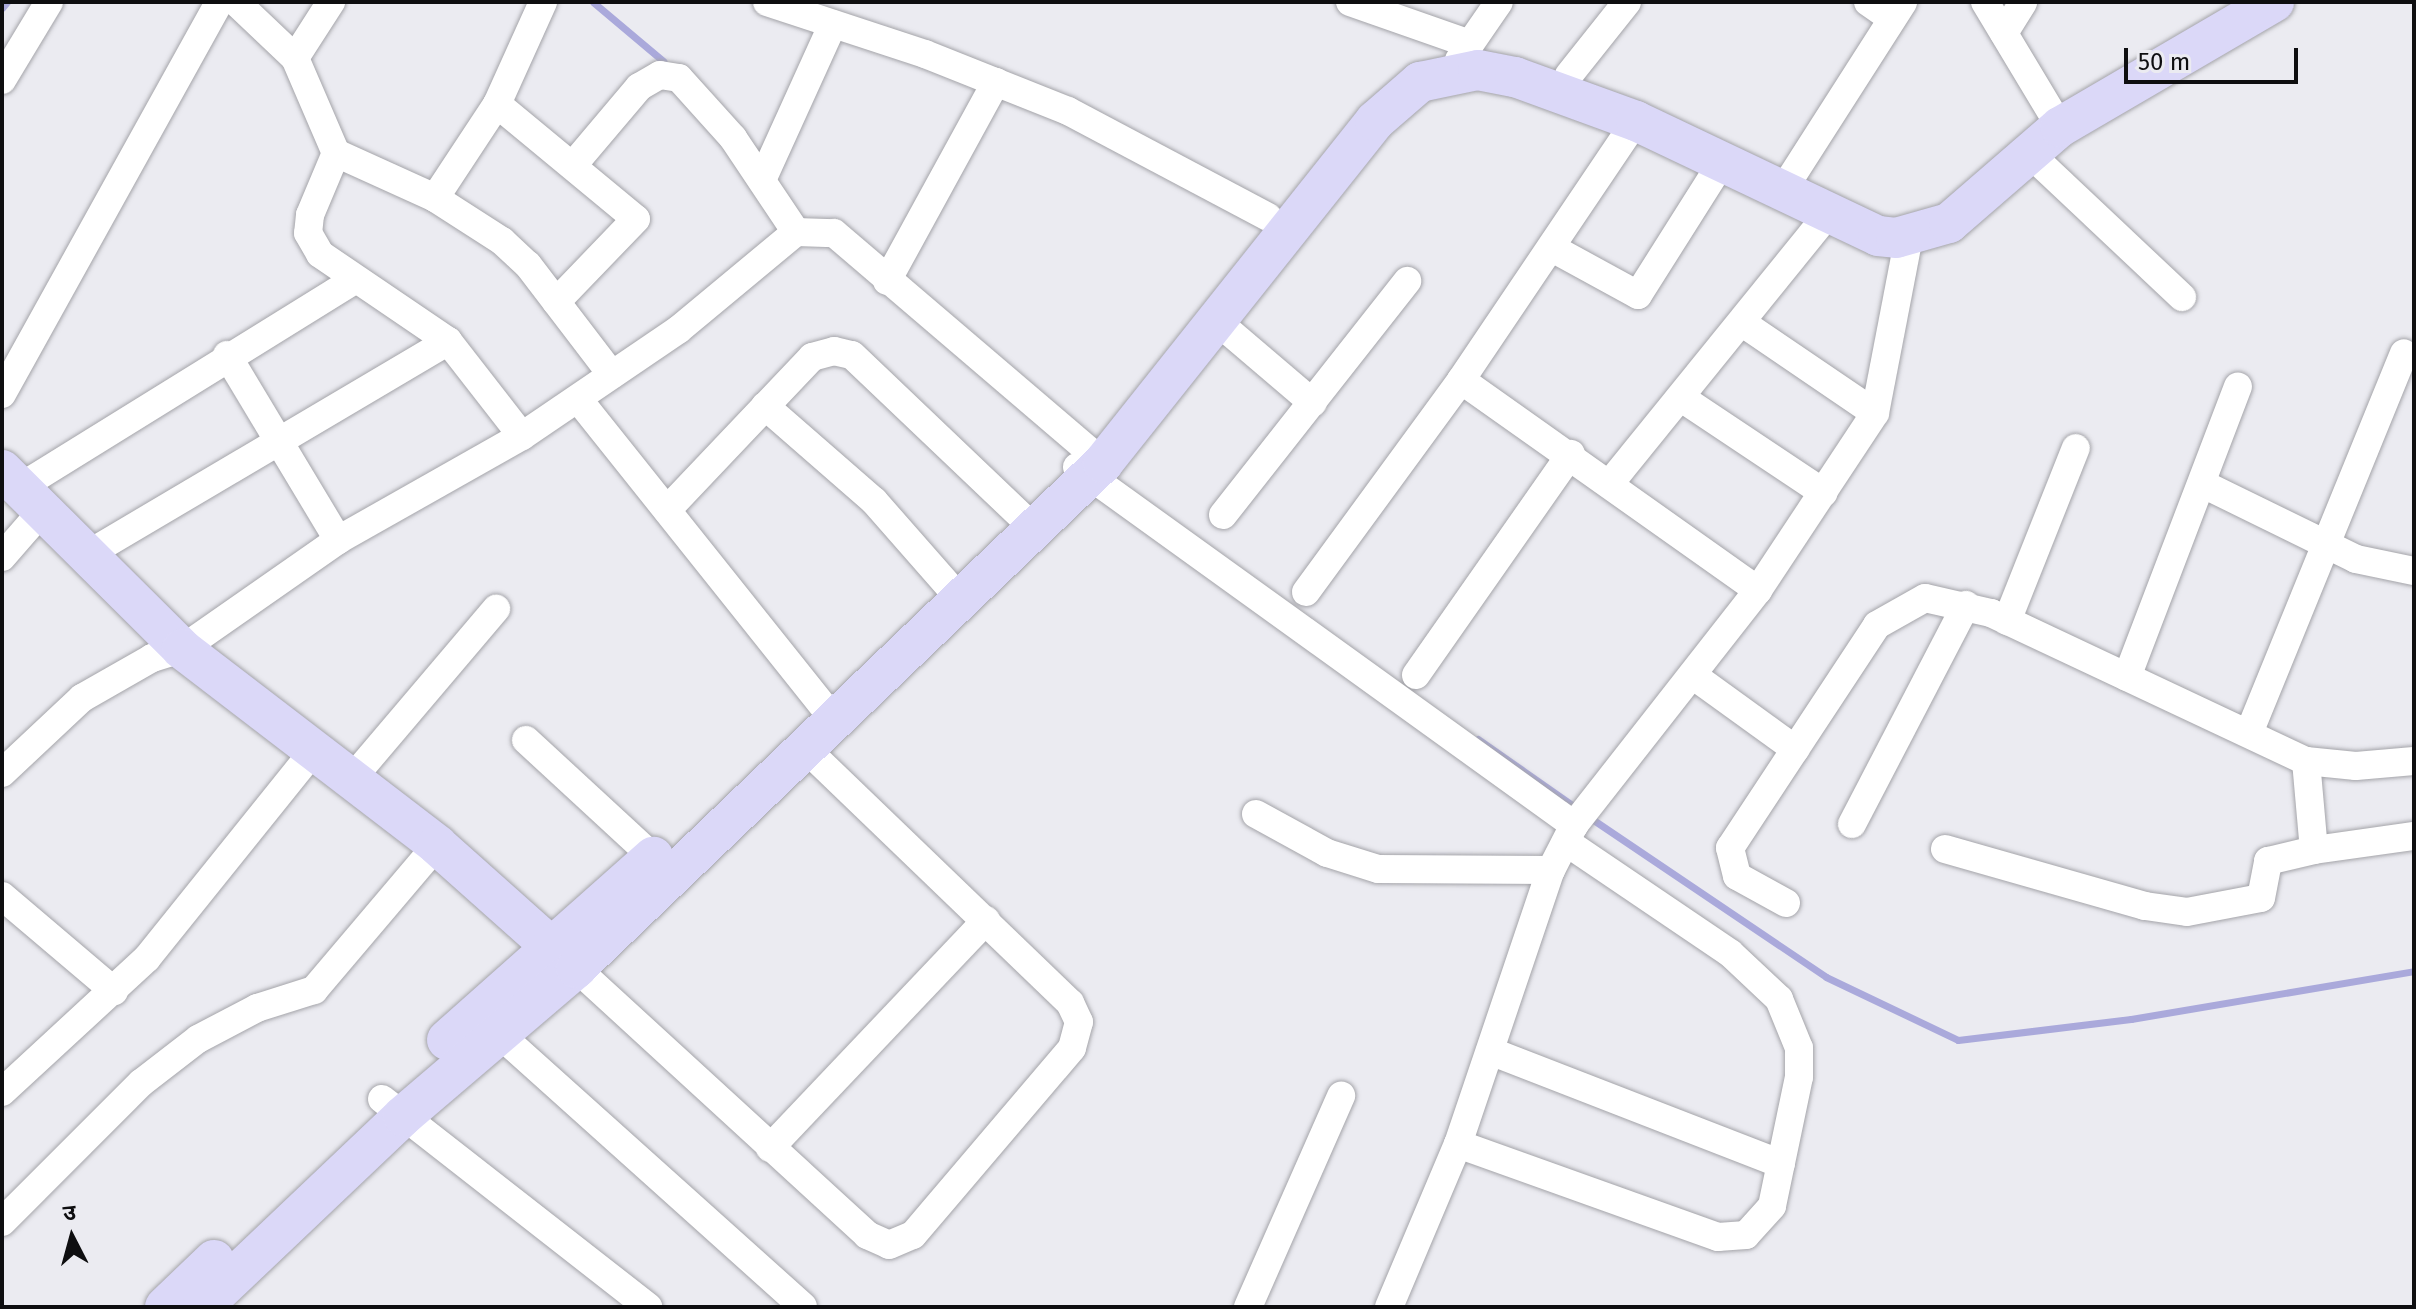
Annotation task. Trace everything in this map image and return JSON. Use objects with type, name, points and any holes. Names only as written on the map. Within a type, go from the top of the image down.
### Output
[{"type":"street","points":[[2,80],[49,2]]},
{"type":"street","points":[[2,394],[219,2]]},
{"type":"street","points":[[236,2],[295,58],[336,153],[435,198],[502,241],[556,302],[612,375]]},
{"type":"street","points":[[295,58],[331,2]]},
{"type":"street","points":[[435,198],[497,104],[543,2]]},
{"type":"street","points":[[767,2],[996,82],[1068,111],[1268,217]]},
{"type":"street","points":[[1350,2],[1515,77],[1636,121],[1878,236],[1909,237],[1949,223],[1975,204],[2027,151],[2055,117],[2274,2]]},
{"type":"street","points":[[458,1048],[497,1032],[653,857],[826,711],[1090,466],[1219,323],[1375,121],[1420,82],[1462,54],[1499,2]]},
{"type":"street","points":[[1569,75],[1627,2]]},
{"type":"street","points":[[1790,179],[1898,10],[1868,2]]},
{"type":"street","points":[[1985,2],[2055,117]]},
{"type":"street","points":[[2004,33],[2023,2]]},
{"type":"street","points":[[954,594],[1024,519],[1090,466],[1268,217],[1339,132],[1413,62],[1462,54],[1504,52],[1569,75],[1718,139],[1790,179],[1890,222],[1944,194],[2055,117],[2233,2]]},
{"type":"street","points":[[763,178],[833,24]]},
{"type":"street","points":[[574,164],[639,87],[660,75],[679,78],[763,178],[796,232]]},
{"type":"street","points":[[887,281],[996,82]]},
{"type":"street","points":[[497,104],[574,164],[636,219],[556,302]]},
{"type":"street","points":[[1306,592],[1461,380],[1636,121]]},
{"type":"street","points":[[2027,151],[2182,297]]},
{"type":"street","points":[[336,153],[308,233],[320,254],[448,341],[522,436]]},
{"type":"street","points":[[1552,248],[1638,295],[1722,162]]},
{"type":"street","points":[[1611,482],[1744,324],[1829,213]]},
{"type":"street","points":[[2,773],[82,698],[152,658],[182,649],[338,540],[522,436],[678,330],[796,232],[834,233],[1090,466],[1730,953],[1779,999],[1799,1063],[1772,1206],[1746,1235],[1718,1237],[1458,1144]]},
{"type":"street","points":[[1389,1307],[1458,1144],[1551,870],[1570,834],[1758,590],[1875,413],[1909,237]]},
{"type":"street","points":[[2,557],[21,490],[227,355],[355,280]]},
{"type":"street","points":[[1223,515],[1407,281]]},
{"type":"street","points":[[1219,323],[1313,403]]},
{"type":"street","points":[[1744,324],[1875,413]]},
{"type":"street","points":[[85,556],[448,341]]},
{"type":"street","points":[[667,510],[812,357],[822,352],[852,355],[1024,519]]},
{"type":"street","points":[[2249,733],[2404,353]]},
{"type":"street","points":[[227,355],[338,540]]},
{"type":"street","points":[[1461,380],[1611,482],[1758,590]]},
{"type":"street","points":[[2127,677],[2205,485],[2238,386]]},
{"type":"street","points":[[578,399],[826,711]]},
{"type":"street","points":[[1683,399],[1824,493]]},
{"type":"street","points":[[765,406],[874,501],[954,594]]},
{"type":"street","points":[[2007,621],[2076,448]]},
{"type":"street","points":[[1416,675],[1571,454]]},
{"type":"street","points":[[2205,485],[2356,559],[2413,575]]},
{"type":"street","points":[[21,490],[182,649],[437,845],[867,1235],[889,1245],[913,1235],[1072,1048],[1079,1022],[1070,1003],[804,747]]},
{"type":"street","points":[[1786,903],[1737,876],[1729,861],[1730,848],[1877,625],[1925,598],[1966,605],[2007,621],[2306,761],[2356,766],[2414,761]]},
{"type":"street","points":[[1852,824],[1966,605]]},
{"type":"street","points":[[350,781],[496,609]]},
{"type":"street","points":[[1694,676],[1795,749]]},
{"type":"street","points":[[165,1307],[804,747],[826,711]]},
{"type":"street","points":[[526,740],[653,857]]},
{"type":"street","points":[[2,1092],[147,958],[314,750]]},
{"type":"street","points":[[2306,761],[2314,850]]},
{"type":"street","points":[[1256,814],[1327,853],[1378,869],[1551,870]]},
{"type":"street","points":[[1945,849],[2145,906],[2187,912],[2261,898],[2268,861],[2314,850],[2414,836]]},
{"type":"street","points":[[2,1222],[141,1083],[198,1039],[257,1008],[314,990],[437,845]]},
{"type":"street","points":[[2,896],[114,991]]},
{"type":"street","points":[[770,1148],[986,920]]},
{"type":"street","points":[[497,1032],[803,1307]]},
{"type":"street","points":[[1490,1051],[1781,1164]]},
{"type":"street","points":[[1248,1307],[1341,1096]]},
{"type":"street","points":[[202,1307],[392,1107]]},
{"type":"street","points":[[392,1107],[648,1307]]},
{"type":"waterway","points":[[2,8],[7,2]]},
{"type":"waterway","points":[[593,2],[663,61]]},
{"type":"waterway","points":[[1478,739],[1579,810]]},
{"type":"waterway","points":[[1589,817],[1826,977],[1958,1040],[2131,1019],[2414,971]]}]
